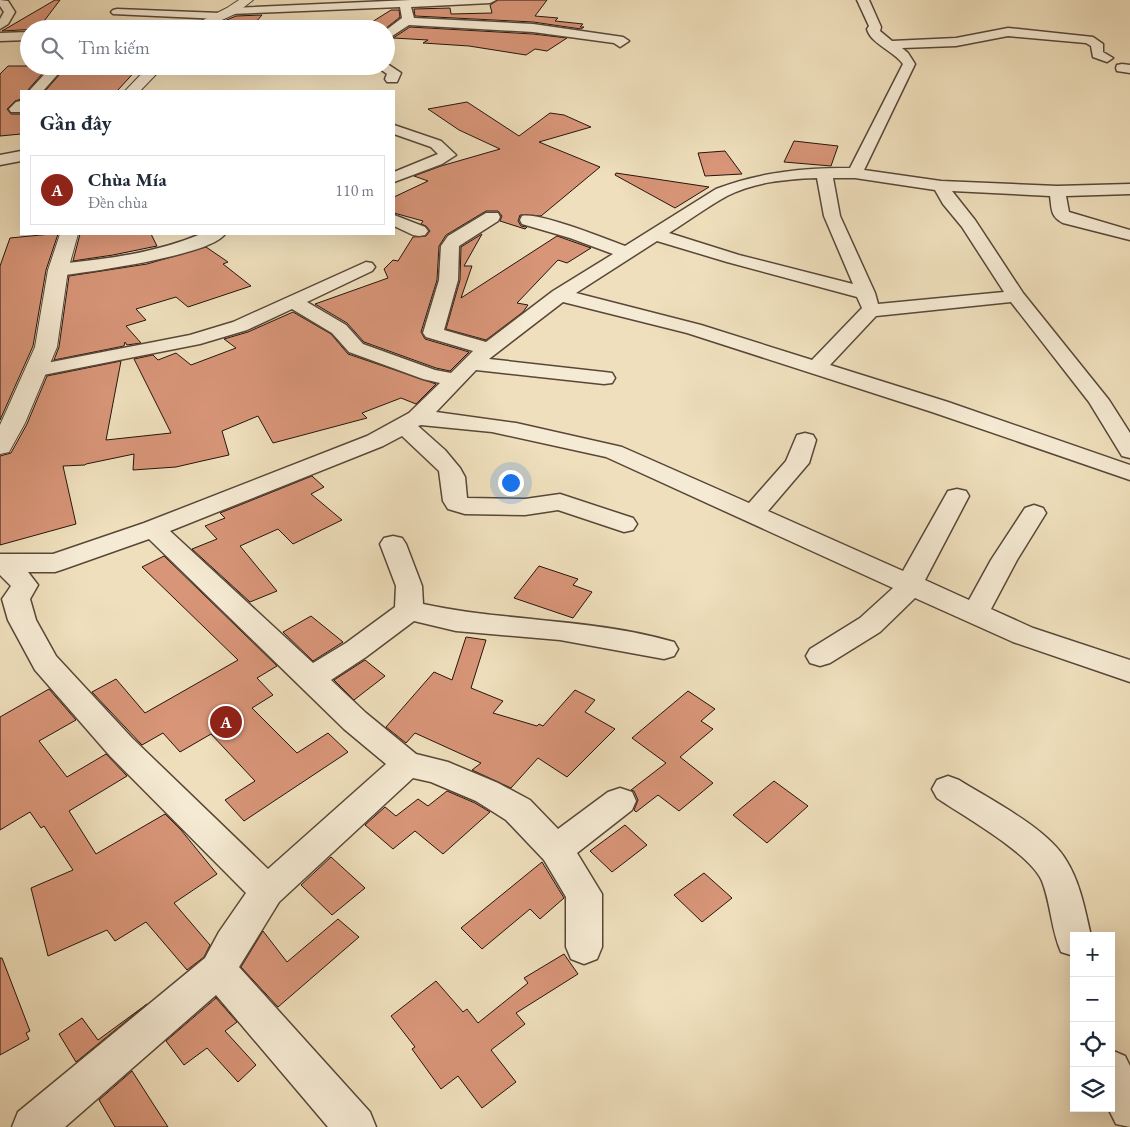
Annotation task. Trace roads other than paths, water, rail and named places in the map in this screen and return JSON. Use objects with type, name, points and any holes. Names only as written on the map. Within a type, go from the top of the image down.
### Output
[{"type":"street","points":[[0,0],[11,11],[9,18],[0,25]]},
{"type":"street","points":[[210,20],[247,0]]},
{"type":"street","points":[[117,12],[226,13],[488,0],[489,25]]},
{"type":"street","points":[[856,173],[909,64],[904,56],[874,33],[873,29],[875,27],[863,0]]},
{"type":"street","points":[[395,29],[406,21],[408,14],[404,3]]},
{"type":"street","points":[[406,21],[513,26],[623,40],[620,43]]},
{"type":"street","points":[[502,38],[513,26]]},
{"type":"street","points":[[889,46],[956,42],[994,34],[1023,32],[1089,40],[1097,44],[1097,54],[1107,58]]},
{"type":"street","points":[[0,37],[20,36]]},
{"type":"street","points":[[37,90],[50,75]]},
{"type":"street","points":[[133,90],[148,75]]},
{"type":"street","points":[[392,79],[393,75]]},
{"type":"street","points":[[395,129],[426,129]]},
{"type":"street","points":[[395,129],[436,144],[448,155],[395,177]]},
{"type":"street","points":[[0,160],[20,156]]},
{"type":"street","points":[[824,173],[832,216],[868,302]]},
{"type":"street","points":[[1,563],[55,563],[153,529],[375,441],[410,421],[456,380],[471,363],[560,295],[654,234],[722,192],[739,184],[764,178],[824,173],[856,173],[941,186],[1057,191],[1130,189]]},
{"type":"street","points":[[941,186],[949,201],[969,224],[1016,296],[1098,400],[1130,451]]},
{"type":"street","points":[[1057,191],[1061,215],[1069,219],[1130,235]]},
{"type":"street","points":[[488,349],[433,333],[447,292],[451,268],[450,246],[454,240],[492,217]]},
{"type":"street","points":[[395,220],[419,231]]},
{"type":"street","points":[[528,220],[576,234],[625,252]]},
{"type":"street","points":[[654,234],[868,302],[1016,296]]},
{"type":"street","points":[[0,448],[38,370],[46,347],[58,270],[69,235]]},
{"type":"street","points":[[58,270],[116,264],[186,247],[214,235]]},
{"type":"street","points":[[38,370],[193,340],[240,326],[366,267]]},
{"type":"street","points":[[560,295],[694,328],[817,367],[1130,473]]},
{"type":"street","points":[[294,302],[339,329],[356,348],[422,372],[456,380]]},
{"type":"street","points":[[817,367],[868,302]]},
{"type":"street","points":[[471,363],[604,378]]},
{"type":"street","points":[[410,421],[454,419],[555,437],[614,452],[1024,635],[1130,671]]},
{"type":"street","points":[[410,421],[451,472],[455,485],[454,498],[457,504],[466,506],[524,507],[560,502],[624,524]]},
{"type":"street","points":[[753,513],[797,463],[805,440]]},
{"type":"street","points":[[820,656],[870,625],[905,592],[957,496]]},
{"type":"street","points":[[975,613],[1004,560],[1034,513]]},
{"type":"street","points":[[153,529],[355,721],[407,764],[437,771],[487,792],[518,810],[556,850],[584,894],[584,947]]},
{"type":"street","points":[[394,544],[410,586],[409,611]]},
{"type":"street","points":[[1,563],[25,585],[16,599],[22,620],[45,663],[122,748],[267,891]]},
{"type":"street","points":[[310,679],[356,650],[409,611],[456,621],[560,630],[664,650]]},
{"type":"street","points":[[33,1127],[218,970],[232,944],[267,891],[407,764]]},
{"type":"street","points":[[948,790],[1040,853],[1054,870],[1072,932]]},
{"type":"street","points":[[556,850],[620,801]]},
{"type":"street","points":[[218,970],[355,1127]]},
{"type":"street","points":[[1115,1078],[1130,1110]]},
{"type":"place","name":"Chùa Mía","points":[[226,722]]}]
